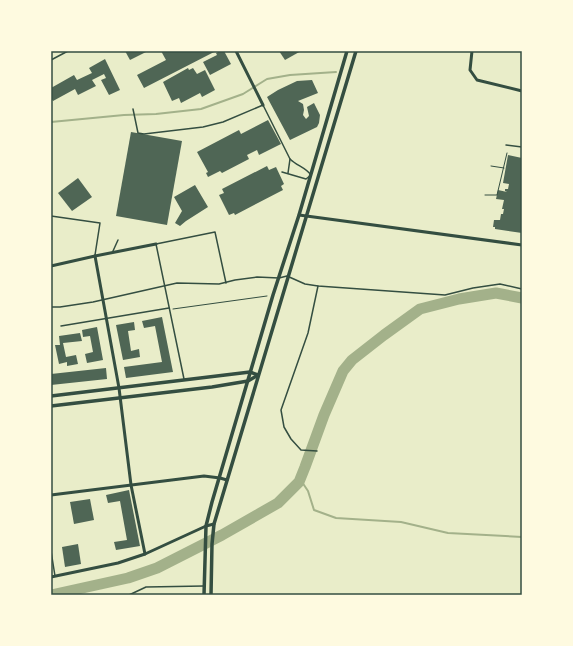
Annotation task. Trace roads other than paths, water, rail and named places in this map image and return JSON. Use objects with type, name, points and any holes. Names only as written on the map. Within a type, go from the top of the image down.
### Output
[{"type":"street","points":[[236,51],[263,105]]},
{"type":"street","points":[[204,595],[206,526],[250,372],[299,215],[347,51]]},
{"type":"street","points":[[211,595],[214,524],[356,51]]},
{"type":"street","points":[[472,51],[470,70],[477,80],[522,91]]},
{"type":"street","points":[[311,175],[318,177]]},
{"type":"street","points":[[299,215],[522,245]]},
{"type":"street","points":[[51,266],[156,244]]},
{"type":"street","points":[[95,256],[120,397],[131,484],[145,554]]},
{"type":"street","points":[[51,396],[250,372],[258,375]]},
{"type":"street","points":[[51,406],[212,387],[248,381],[258,375]]},
{"type":"street","points":[[51,495],[204,476],[227,480]]},
{"type":"street","points":[[53,577],[118,563],[145,554],[206,526],[214,524]]},
{"type":"lane","points":[[51,60],[68,51]]},
{"type":"lane","points":[[133,109],[138,134],[144,134],[203,127],[223,122],[263,105],[290,159],[297,166],[306,169],[311,175],[306,179],[282,172]]},
{"type":"lane","points":[[506,145],[522,147]]},
{"type":"lane","points":[[288,174],[290,159]]},
{"type":"lane","points":[[51,216],[100,224],[95,256]]},
{"type":"lane","points":[[184,380],[156,244],[215,232],[226,282]]},
{"type":"lane","points":[[112,253],[118,240]]},
{"type":"lane","points":[[51,307],[60,307],[103,299],[177,283],[220,284],[257,277],[279,278],[288,276],[305,284],[318,286],[445,295],[473,288],[500,284],[522,289]]},
{"type":"lane","points":[[317,451],[300,450],[284,427],[281,410],[308,333],[318,286]]},
{"type":"lane","points":[[61,326],[170,308]]},
{"type":"lane","points":[[51,551],[53,577]]},
{"type":"lane","points":[[129,595],[146,587],[204,586]]},
{"type":"waterway","points":[[51,122],[201,109],[243,94],[267,79],[290,75],[336,72]]},
{"type":"waterway","points":[[51,595],[128,578],[157,568],[222,535],[278,503],[299,482],[324,415],[343,371],[352,360],[420,309],[459,299],[496,293],[522,298]]},
{"type":"waterway","points":[[300,479],[308,491],[314,510],[336,518],[401,522],[448,533],[522,537]]}]
